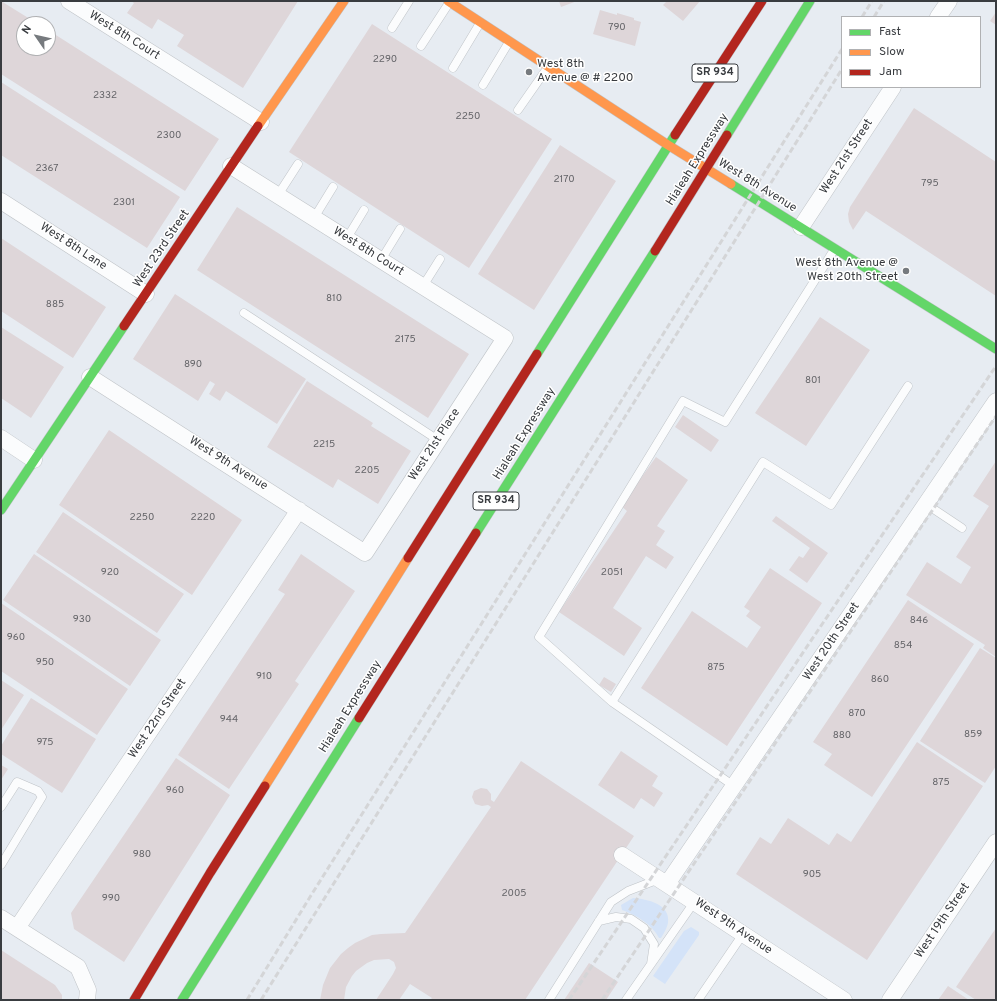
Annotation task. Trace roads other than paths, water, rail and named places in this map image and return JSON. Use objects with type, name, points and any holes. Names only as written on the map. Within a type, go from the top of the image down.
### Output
[{"type":"main road","name":"West 23rd Street","points":[[1,510],[231,166],[344,1]]},
{"type":"main road","name":"SR 934","points":[[134,1000],[218,859],[668,145],[762,1]]},
{"type":"main road","name":"Hialeah Expressway","points":[[182,1000],[276,848],[708,169],[810,1]]},
{"type":"main road","name":"West 8th Avenue","points":[[449,2],[668,145],[996,349]]},
{"type":"street","name":"West 8th Court","points":[[68,1],[261,122]]},
{"type":"street","points":[[939,16],[949,1]]},
{"type":"street","name":"West 21st Street","points":[[801,227],[892,88]]},
{"type":"street","name":"West 8th Court","points":[[231,166],[505,338]]},
{"type":"street","name":"West 8th Lane","points":[[1,201],[146,294]]},
{"type":"street","name":"West 21st Place","points":[[365,552],[505,338]]},
{"type":"street","name":"West 9th Avenue","points":[[90,377],[365,552]]},
{"type":"street","name":"West 20th Street","points":[[663,882],[734,786],[996,401]]},
{"type":"street","points":[[1,438],[34,460]]},
{"type":"street","name":"West 22nd Street","points":[[17,928],[299,510]]},
{"type":"street","name":"West 19th Street","points":[[890,1000],[996,842]]},
{"type":"street","name":"West 9th Avenue","points":[[622,855],[695,901],[844,1000]]},
{"type":"street","points":[[1,918],[78,967],[87,995]]},
{"type":"lane","points":[[392,28],[409,1]]},
{"type":"lane","points":[[421,46],[449,2]]},
{"type":"lane","points":[[453,68],[481,23]]},
{"type":"lane","points":[[483,85],[510,41]]},
{"type":"lane","points":[[518,110],[548,66]]},
{"type":"lane","points":[[278,195],[298,164]]},
{"type":"lane","points":[[314,218],[333,188]]},
{"type":"lane","points":[[347,238],[364,210]]},
{"type":"lane","points":[[381,260],[400,229]]},
{"type":"lane","points":[[734,786],[612,702],[539,637],[683,401],[725,422],[835,249]]},
{"type":"lane","points":[[423,286],[440,259]]},
{"type":"lane","points":[[244,313],[438,440]]},
{"type":"lane","points":[[612,702],[763,462],[831,505],[908,386]]},
{"type":"lane","points":[[926,504],[962,528]]},
{"type":"lane","points":[[1,807],[17,782],[38,791],[42,797],[1,865]]},
{"type":"lane","points":[[549,1000],[611,902],[628,891],[663,882]]},
{"type":"lane","points":[[626,1000],[695,901]]},
{"type":"lane","points":[[599,921],[616,917],[631,918],[644,928],[654,944],[651,966]]},
{"type":"lane","points":[[698,1000],[743,934]]},
{"type":"railway","points":[[863,16],[872,1]]},
{"type":"railway","points":[[875,16],[884,1]]},
{"type":"railway","points":[[247,1000],[310,897],[841,51]]},
{"type":"railway","points":[[261,1000],[841,71]]},
{"type":"railway","points":[[569,1000],[996,366]]},
{"type":"railway","points":[[602,1000],[996,416]]},
{"type":"place","name":"West 8th Avenue @ # 2200","points":[[529,72]]},
{"type":"place","name":"West 8th Avenue @ West 20th Street","points":[[906,271]]}]
